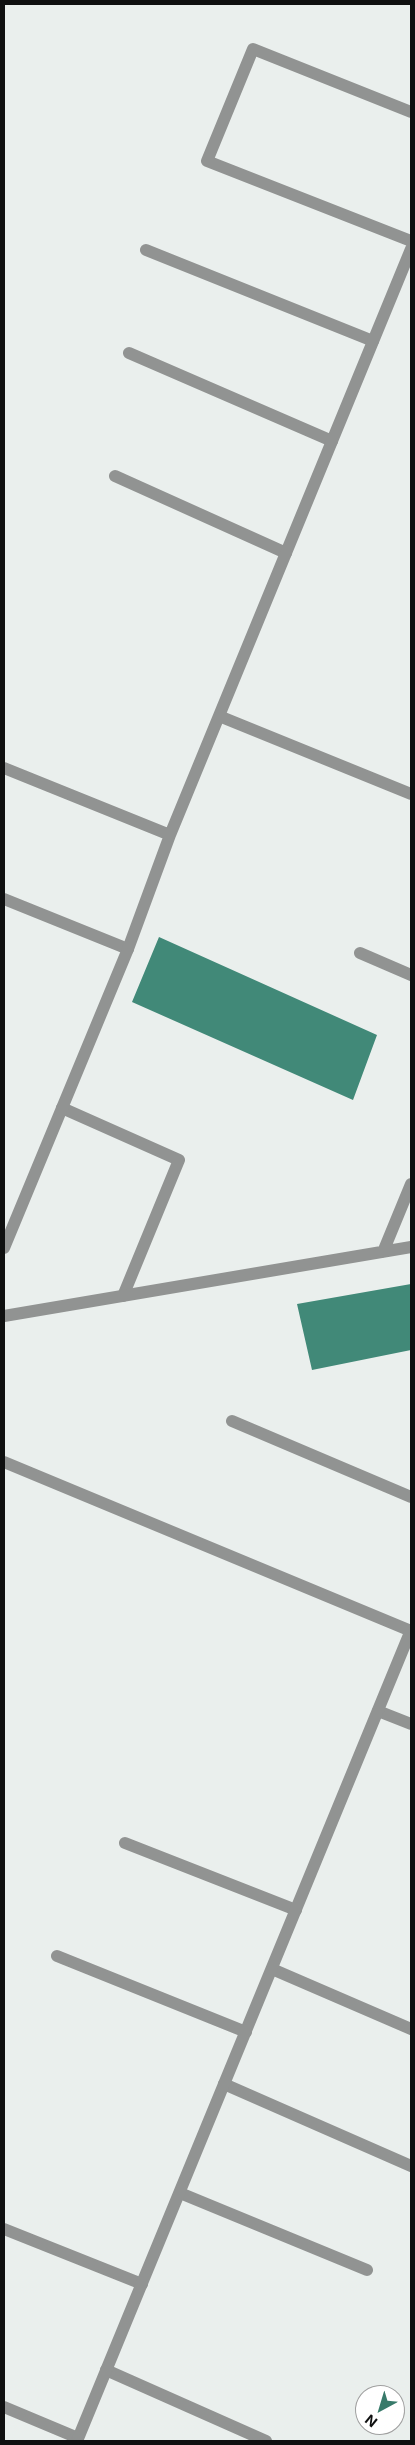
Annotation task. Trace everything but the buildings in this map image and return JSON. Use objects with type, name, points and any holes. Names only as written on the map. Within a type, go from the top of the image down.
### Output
[{"type":"street","points":[[411,112],[253,49],[207,161],[411,241]]},
{"type":"street","points":[[4,1248],[128,949],[170,835],[411,249]]},
{"type":"street","points":[[146,250],[374,341]]},
{"type":"street","points":[[129,353],[332,441]]},
{"type":"street","points":[[115,476],[286,553]]},
{"type":"street","points":[[219,716],[411,794]]},
{"type":"street","points":[[4,768],[170,835]]},
{"type":"street","points":[[4,899],[128,949]]},
{"type":"street","points":[[360,953],[411,975]]},
{"type":"street","points":[[62,1108],[179,1160],[123,1296]]},
{"type":"street","points":[[383,1252],[411,1184]]},
{"type":"street","points":[[4,1316],[411,1247]]},
{"type":"street","points":[[232,1422],[411,1497]]},
{"type":"street","points":[[4,1462],[411,1631],[78,2439],[4,2407]]},
{"type":"street","points":[[378,1711],[411,1724]]},
{"type":"street","points":[[125,1843],[296,1910]]},
{"type":"street","points":[[57,1956],[246,2032]]},
{"type":"street","points":[[272,1969],[411,2029]]},
{"type":"street","points":[[224,2084],[411,2166]]},
{"type":"street","points":[[180,2192],[367,2270]]},
{"type":"street","points":[[4,2229],[142,2284]]},
{"type":"street","points":[[106,2370],[266,2441]]}]
